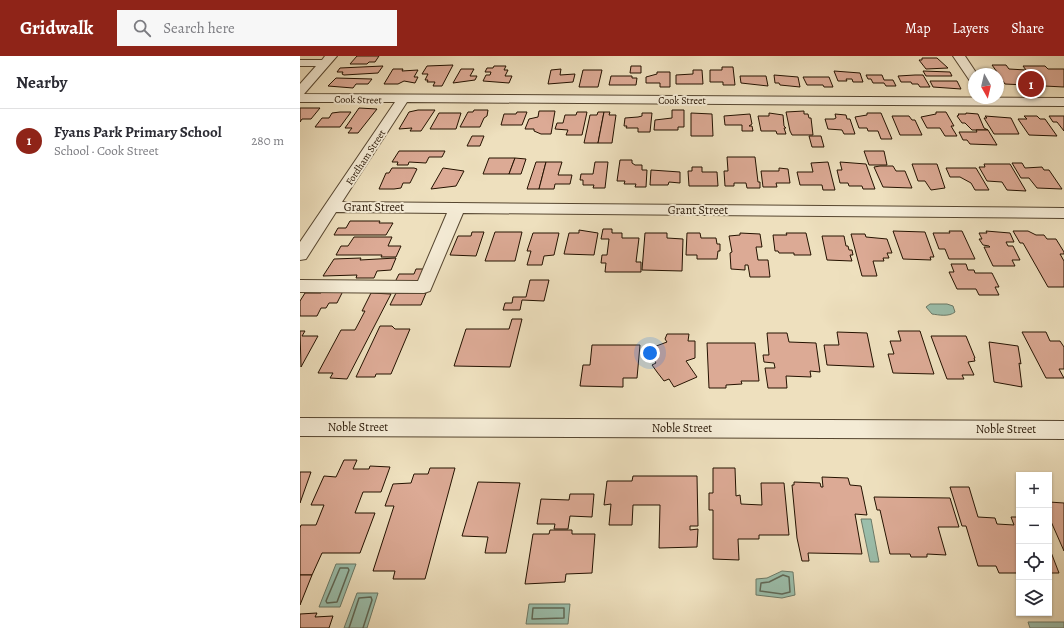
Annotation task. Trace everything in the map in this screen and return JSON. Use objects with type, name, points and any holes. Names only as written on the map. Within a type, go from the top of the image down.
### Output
[{"type":"street","points":[[959,56],[968,70]]},
{"type":"street","points":[[300,63],[327,60]]},
{"type":"street","points":[[300,91],[327,60]]},
{"type":"street","name":"Cook Street","points":[[300,98],[968,100]]},
{"type":"street","name":"Fordham Street","points":[[300,255],[402,99]]},
{"type":"street","name":"Cook Street","points":[[1004,100],[1064,102]]},
{"type":"street","name":"Grant Street","points":[[332,207],[1064,213]]},
{"type":"street","points":[[300,286],[424,287],[457,208]]},
{"type":"street","name":"Noble Street","points":[[300,427],[1064,430]]},
{"type":"water","points":[[930,304],[947,304],[953,306],[955,312],[947,315],[932,314],[926,307]]},
{"type":"water","points":[[861,519],[871,519],[879,562],[870,562]]},
{"type":"water","points":[[336,564],[356,564],[340,607],[319,607]]},
{"type":"water","points":[[782,571],[793,572],[795,595],[782,598],[756,595],[756,579],[767,578]]},
{"type":"water","points":[[357,593],[378,593],[367,628],[344,628]]},
{"type":"water","points":[[529,604],[570,604],[568,624],[526,624]]},
{"type":"water","points":[[1028,622],[1064,622],[1064,628],[1030,628]]},
{"type":"building","points":[[357,56],[379,56],[375,62],[369,62],[367,64],[350,64]]},
{"type":"building","points":[[922,58],[937,58],[948,68],[926,69],[919,60],[922,60]]},
{"type":"building","points":[[453,65],[442,86],[433,86],[435,82],[427,82],[428,80],[425,80],[428,74],[422,74],[427,66]]},
{"type":"building","points":[[992,65],[1006,65],[1009,69],[1026,70],[1023,66],[1045,66],[1048,69],[1064,69],[1064,87],[1005,84],[1004,68],[994,68]]},
{"type":"building","points":[[383,66],[378,73],[344,75],[342,74],[343,72],[337,72],[340,68]]},
{"type":"building","points":[[494,66],[506,66],[504,70],[508,70],[505,76],[512,76],[509,83],[483,81],[486,75],[490,75],[491,72],[485,72],[487,68],[493,68]]},
{"type":"building","points":[[631,66],[641,66],[641,73],[630,73]]},
{"type":"building","points":[[722,67],[733,67],[735,85],[723,85],[723,82],[710,82],[710,70],[722,70]]},
{"type":"building","points":[[393,69],[403,69],[402,71],[418,70],[414,77],[418,77],[415,83],[404,81],[398,84],[384,84]]},
{"type":"building","points":[[461,69],[474,69],[470,76],[477,76],[475,80],[453,83]]},
{"type":"building","points":[[561,69],[560,75],[575,74],[573,82],[548,84],[551,70]]},
{"type":"building","points":[[583,70],[602,70],[598,87],[579,87]]},
{"type":"building","points":[[693,70],[702,70],[703,84],[676,84],[676,75],[693,74]]},
{"type":"building","points":[[834,71],[860,73],[863,82],[853,82],[852,79],[846,79],[847,81],[838,81]]},
{"type":"building","points":[[923,71],[950,72],[952,76],[926,76]]},
{"type":"building","points":[[657,72],[670,72],[670,87],[660,87],[660,83],[646,83],[646,77],[657,74]]},
{"type":"building","points":[[774,75],[798,77],[800,87],[775,83]]},
{"type":"building","points":[[866,75],[882,75],[884,80],[893,80],[896,86],[886,86],[884,83],[873,83]]},
{"type":"building","points":[[923,75],[930,87],[920,87],[918,84],[912,84],[911,82],[901,82],[898,76]]},
{"type":"building","points":[[611,76],[632,76],[632,78],[637,78],[636,85],[609,85]]},
{"type":"building","points":[[740,76],[766,76],[768,86],[741,83]]},
{"type":"building","points":[[803,77],[829,77],[833,87],[824,87],[823,85],[807,85]]},
{"type":"building","points":[[336,78],[372,79],[368,84],[356,84],[353,88],[328,86]]},
{"type":"building","points":[[930,81],[957,81],[961,89],[933,87]]},
{"type":"building","points":[[300,108],[320,108],[311,119],[302,119],[300,122]]},
{"type":"building","points":[[359,108],[377,109],[358,133],[348,133],[352,128],[345,128]]},
{"type":"building","points":[[418,110],[435,110],[421,131],[410,131],[412,128],[399,129],[409,112]]},
{"type":"building","points":[[474,110],[488,110],[487,116],[484,118],[480,127],[460,127],[468,112],[473,112]]},
{"type":"building","points":[[672,110],[684,110],[684,127],[678,127],[678,130],[654,130],[655,120],[672,118]]},
{"type":"building","points":[[539,111],[555,111],[551,134],[541,134],[534,131],[534,129],[525,129],[529,119],[538,117]]},
{"type":"building","points":[[804,111],[804,114],[808,114],[809,118],[811,118],[813,135],[792,135],[786,112]]},
{"type":"building","points":[[351,112],[340,127],[315,127],[322,118],[329,118],[332,113]]},
{"type":"building","points":[[517,112],[527,112],[522,125],[501,125],[504,114],[516,114]]},
{"type":"building","points":[[577,112],[587,112],[582,135],[566,135],[568,130],[555,129],[557,123],[563,123],[565,115],[576,115]]},
{"type":"building","points":[[598,112],[604,112],[598,143],[584,143],[590,115],[597,115]]},
{"type":"building","points":[[604,112],[610,112],[609,115],[616,115],[612,143],[598,143]]},
{"type":"building","points":[[936,112],[946,112],[954,126],[951,126],[957,136],[945,136],[940,128],[927,128],[921,117],[936,114]]},
{"type":"building","points":[[439,113],[461,113],[456,129],[430,129]]},
{"type":"building","points":[[642,113],[652,113],[650,132],[638,132],[638,128],[626,128],[627,126],[624,126],[625,118],[642,116]]},
{"type":"building","points":[[691,113],[712,114],[713,136],[691,136]]},
{"type":"building","points":[[769,113],[783,115],[786,134],[777,134],[776,131],[761,131],[758,116],[769,116]]},
{"type":"building","points":[[867,113],[881,113],[892,139],[881,139],[878,131],[868,131],[867,128],[859,128],[855,117],[867,115]]},
{"type":"building","points":[[750,114],[752,124],[749,126],[752,126],[753,131],[742,131],[742,125],[725,125],[724,116]]},
{"type":"building","points":[[835,114],[846,115],[847,119],[850,119],[855,134],[844,134],[842,130],[828,129],[825,119],[836,118]]},
{"type":"building","points":[[958,114],[978,114],[984,128],[988,130],[972,130],[965,123],[962,123],[957,116],[959,115]]},
{"type":"building","points":[[892,116],[909,116],[912,120],[915,120],[922,135],[900,135]]},
{"type":"building","points":[[985,116],[1011,118],[1019,134],[994,134],[984,118],[987,118]]},
{"type":"building","points":[[1024,116],[1037,116],[1040,119],[1045,119],[1057,136],[1029,135],[1018,119],[1027,119]]},
{"type":"building","points":[[1049,116],[1064,116],[1064,131],[1057,122],[1053,122]]},
{"type":"building","points":[[976,130],[988,130],[997,145],[970,144],[967,140],[963,140],[959,132],[977,132]]},
{"type":"building","points":[[472,136],[484,136],[480,146],[467,146]]},
{"type":"building","points":[[809,136],[821,136],[824,147],[812,147]]},
{"type":"building","points":[[399,151],[445,151],[442,157],[429,157],[426,163],[409,162],[408,165],[397,165],[398,162],[392,162]]},
{"type":"building","points":[[864,151],[884,151],[887,165],[869,165]]},
{"type":"building","points":[[727,157],[755,157],[760,188],[747,188],[746,183],[734,183],[734,186],[725,186],[724,171],[728,171]]},
{"type":"building","points":[[489,158],[515,158],[509,174],[483,174]]},
{"type":"building","points":[[515,158],[526,159],[521,174],[509,174]]},
{"type":"building","points":[[620,160],[632,160],[632,163],[635,165],[642,165],[642,170],[647,170],[646,187],[635,187],[636,184],[624,184],[625,181],[617,181]]},
{"type":"building","points":[[536,162],[546,162],[539,189],[527,189]]},
{"type":"building","points":[[546,162],[562,162],[558,175],[572,175],[570,184],[555,184],[554,189],[539,189]]},
{"type":"building","points":[[595,162],[608,162],[605,188],[593,188],[594,185],[583,185],[583,180],[580,180],[581,174],[593,174]]},
{"type":"building","points":[[828,162],[835,190],[823,190],[822,185],[800,185],[797,172],[813,172],[811,163]]},
{"type":"building","points":[[840,162],[866,164],[875,189],[863,189],[862,186],[849,186],[848,183],[840,183],[837,170],[842,170]]},
{"type":"building","points":[[1012,163],[1022,163],[1025,168],[1042,167],[1044,170],[1049,170],[1062,189],[1037,188],[1029,178],[1021,178]]},
{"type":"building","points":[[912,164],[937,164],[945,188],[931,190],[925,181],[918,181]]},
{"type":"building","points":[[984,164],[1010,164],[1026,191],[1007,190],[1002,182],[987,181],[979,167],[985,167]]},
{"type":"building","points":[[893,166],[896,171],[905,171],[912,188],[883,187],[874,167]]},
{"type":"building","points":[[692,167],[702,167],[702,172],[717,172],[718,186],[689,186],[688,171],[692,171]]},
{"type":"building","points":[[392,168],[417,169],[410,183],[403,183],[401,188],[379,189],[386,173],[389,173]]},
{"type":"building","points":[[443,168],[464,171],[456,186],[431,189]]},
{"type":"building","points":[[779,168],[788,169],[790,183],[776,183],[777,187],[763,187],[761,171],[779,171]]},
{"type":"building","points":[[946,168],[976,168],[989,190],[975,190],[971,183],[960,177],[950,177]]},
{"type":"building","points":[[651,170],[680,172],[680,183],[669,182],[668,185],[650,185]]},
{"type":"building","points":[[350,221],[380,221],[379,223],[393,223],[386,235],[334,235],[338,228],[346,228]]},
{"type":"building","points":[[603,229],[612,229],[612,233],[622,233],[622,238],[639,238],[636,262],[641,262],[641,272],[605,272],[606,263],[601,263],[602,255],[607,255],[609,239],[601,239]]},
{"type":"building","points":[[579,230],[598,233],[594,255],[564,254],[569,233],[579,233]]},
{"type":"building","points":[[893,231],[925,232],[934,257],[930,257],[931,260],[903,259]]},
{"type":"building","points":[[949,231],[962,231],[975,259],[949,259],[945,249],[939,249],[933,233],[950,233]]},
{"type":"building","points":[[986,231],[1010,233],[1014,242],[1006,242],[1008,246],[1013,246],[1020,260],[1012,260],[1015,266],[993,266],[984,247],[990,247],[983,245],[979,239],[982,239],[979,233],[987,233]]},
{"type":"building","points":[[1013,231],[1028,231],[1036,235],[1044,235],[1047,239],[1056,239],[1064,252],[1064,254],[1060,254],[1064,261],[1064,287],[1048,287],[1023,243],[1020,243]]},
{"type":"building","points":[[472,232],[484,232],[476,256],[450,255],[458,236],[471,236]]},
{"type":"building","points":[[495,232],[522,232],[515,261],[485,261]]},
{"type":"building","points":[[533,233],[559,233],[554,255],[544,256],[542,265],[527,265],[531,251],[527,251]]},
{"type":"building","points":[[645,233],[667,233],[667,238],[683,239],[682,271],[642,270]]},
{"type":"building","points":[[687,233],[700,233],[701,238],[716,238],[717,244],[720,244],[720,251],[718,251],[717,259],[697,259],[697,255],[686,255]]},
{"type":"building","points":[[740,233],[760,234],[762,247],[756,247],[758,260],[768,260],[770,277],[750,277],[748,265],[745,265],[745,270],[731,269],[730,253],[732,252],[729,236],[740,235]]},
{"type":"building","points":[[786,233],[806,233],[811,255],[794,255],[794,253],[779,253],[778,251],[775,251],[773,235],[787,235]]},
{"type":"building","points":[[851,234],[865,234],[866,237],[887,239],[892,253],[887,253],[889,258],[883,258],[884,261],[873,261],[877,276],[862,276]]},
{"type":"building","points":[[822,236],[844,236],[846,246],[848,246],[849,250],[852,250],[853,255],[850,255],[852,261],[827,260]]},
{"type":"building","points":[[354,237],[392,237],[388,246],[401,246],[396,257],[381,257],[382,255],[336,255],[341,246],[348,246]]},
{"type":"building","points":[[361,258],[360,260],[396,258],[391,270],[377,271],[374,278],[356,278],[357,275],[323,276],[334,259]]},
{"type":"building","points":[[951,264],[966,264],[968,270],[974,270],[975,273],[992,273],[999,287],[995,287],[999,295],[979,295],[976,289],[957,289],[949,272],[954,272]]},
{"type":"building","points":[[416,269],[427,269],[422,282],[395,282],[399,274],[414,274]]},
{"type":"building","points":[[530,280],[549,280],[544,301],[522,300],[520,310],[503,310],[505,303],[512,303],[513,297],[526,297]]},
{"type":"building","points":[[323,291],[343,291],[337,303],[329,303],[326,308],[321,308],[317,316],[300,316],[300,301],[305,293],[321,293]]},
{"type":"building","points":[[371,293],[391,294],[347,379],[330,378],[333,373],[318,373],[341,330],[355,330],[365,311],[362,311]]},
{"type":"building","points":[[396,293],[426,293],[421,305],[390,305]]},
{"type":"building","points":[[512,319],[522,319],[510,367],[454,366],[466,329],[509,329]]},
{"type":"building","points":[[380,326],[392,326],[395,329],[410,329],[391,374],[376,374],[375,377],[356,377]]},
{"type":"building","points":[[300,331],[305,331],[302,336],[318,336],[301,367]]},
{"type":"building","points":[[898,331],[920,331],[934,374],[893,373],[888,354],[894,354],[890,341],[901,341]]},
{"type":"building","points":[[837,332],[867,333],[874,367],[827,365],[824,345],[839,345]]},
{"type":"building","points":[[1022,332],[1046,332],[1050,341],[1060,341],[1064,347],[1064,369],[1059,369],[1064,378],[1046,378]]},
{"type":"building","points":[[767,333],[787,333],[789,342],[816,343],[820,372],[810,371],[811,377],[786,376],[787,388],[768,388],[765,368],[775,368],[774,363],[764,362],[763,355],[769,355]]},
{"type":"building","points":[[667,334],[689,334],[688,341],[695,341],[695,358],[686,361],[697,377],[674,387],[669,379],[664,381],[657,372],[652,365],[656,363],[648,352],[652,350],[651,348],[667,342],[665,339]]},
{"type":"building","points":[[931,336],[966,336],[975,358],[975,361],[968,362],[974,375],[962,375],[964,379],[947,379]]},
{"type":"building","points":[[989,342],[1018,346],[1021,364],[1019,363],[1022,387],[994,382]]},
{"type":"building","points":[[707,343],[755,343],[759,381],[741,381],[742,384],[726,385],[726,388],[709,388]]},
{"type":"building","points":[[592,345],[640,345],[637,378],[623,378],[623,387],[580,386],[583,365],[590,365]]},
{"type":"building","points":[[344,460],[357,460],[353,469],[369,469],[370,466],[390,467],[381,492],[363,492],[355,513],[375,513],[360,553],[322,553],[312,575],[300,575],[301,525],[316,525],[324,505],[311,505],[324,476],[336,477]]},
{"type":"building","points":[[430,468],[455,468],[425,579],[393,579],[395,571],[373,571],[394,506],[385,506],[393,484],[411,483],[414,474],[428,474]]},
{"type":"building","points":[[713,468],[735,468],[736,496],[740,495],[741,504],[762,505],[761,483],[784,483],[789,535],[759,535],[759,539],[738,539],[739,560],[713,559],[713,510],[709,510],[709,493],[713,493]]},
{"type":"building","points":[[300,472],[311,472],[300,503]]},
{"type":"building","points":[[633,476],[697,476],[698,526],[690,526],[690,530],[698,529],[697,547],[659,548],[660,505],[633,505],[632,525],[609,525],[611,504],[604,505],[607,481],[632,481]]},
{"type":"building","points":[[822,477],[848,478],[850,485],[861,486],[867,515],[855,514],[862,554],[808,553],[809,561],[802,561],[797,538],[792,485],[794,485],[794,482],[820,483],[821,487],[823,487]]},
{"type":"building","points":[[478,482],[520,483],[506,553],[485,553],[488,537],[462,536]]},
{"type":"building","points":[[950,487],[969,487],[978,517],[995,518],[997,524],[1014,525],[1011,517],[1016,517],[1016,573],[999,573],[996,566],[978,566],[966,526],[962,526]]},
{"type":"building","points":[[570,494],[594,494],[592,517],[570,516],[568,529],[554,529],[555,524],[537,524],[541,499],[569,500]]},
{"type":"building","points":[[874,497],[950,498],[959,527],[938,527],[946,555],[927,554],[927,557],[911,557],[910,554],[890,554],[880,510],[877,510]]},
{"type":"building","points":[[1052,502],[1064,503],[1064,551],[1052,524]]},
{"type":"building","points":[[550,530],[572,530],[572,534],[595,534],[592,573],[566,574],[565,582],[525,584],[533,534],[549,534]]},
{"type":"building","points":[[1052,555],[1059,573],[1052,573]]},
{"type":"building","points":[[300,575],[312,575],[300,605]]},
{"type":"building","points":[[317,613],[315,617],[333,616],[329,628],[300,628],[300,614]]},
{"type":"place","name":"Fyans Park Primary School","points":[[1031,84]]}]
